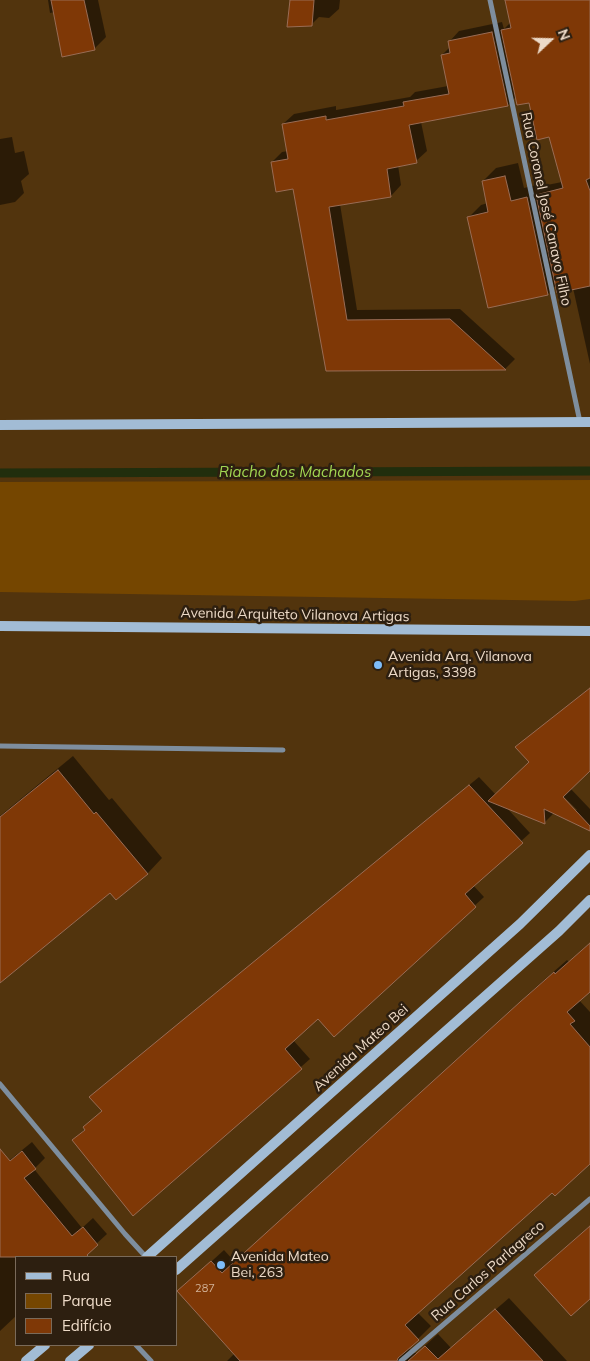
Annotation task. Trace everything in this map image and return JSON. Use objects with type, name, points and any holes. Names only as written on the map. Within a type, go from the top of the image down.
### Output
[{"type":"main road","points":[[0,424],[585,422]]},
{"type":"main road","name":"Avenida Arquiteto Vilanova Artigas","points":[[0,626],[590,631]]},
{"type":"main road","name":"Avenida Mateo Bei","points":[[148,1256],[520,924],[590,855]]},
{"type":"main road","points":[[178,1268],[559,930],[590,900]]},
{"type":"main road","points":[[26,1361],[44,1346]]},
{"type":"main road","points":[[70,1361],[88,1346]]},
{"type":"street","name":"Rua Coronel José Canavo Filho","points":[[490,0],[585,422]]},
{"type":"street","points":[[0,746],[283,750]]},
{"type":"street","points":[[0,1084],[125,1234],[146,1256]]},
{"type":"street","name":"Rua Carlos Parlagreco","points":[[402,1361],[590,1199]]},
{"type":"street","points":[[137,1346],[151,1361]]},
{"type":"green space","points":[[590,480],[590,599],[575,601],[0,592],[0,482]]},
{"type":"building","points":[[51,0],[84,0],[95,50],[62,57]]},
{"type":"building","points":[[290,0],[314,0],[312,26],[287,27]]},
{"type":"building","points":[[505,0],[590,0],[590,178],[586,180],[590,191],[590,286],[557,293],[536,195],[563,188],[549,137],[537,140],[529,103],[517,105],[501,30],[511,28]]},
{"type":"building","points":[[492,32],[508,106],[409,125],[417,163],[387,169],[391,197],[329,207],[347,320],[450,319],[506,370],[326,371],[293,189],[276,192],[271,162],[288,159],[282,124],[326,116],[326,120],[404,106],[403,102],[449,94],[441,55],[450,53],[448,41]]},
{"type":"building","points":[[505,176],[511,201],[527,197],[548,295],[488,308],[467,217],[488,212],[482,181]]},
{"type":"building","points":[[590,688],[590,771],[563,797],[590,826],[590,831],[544,809],[545,824],[488,801],[529,762],[515,747]]},
{"type":"building","points":[[58,770],[94,814],[96,812],[148,874],[116,900],[110,893],[0,983],[0,817]]},
{"type":"building","points":[[469,785],[523,843],[465,894],[476,907],[334,1037],[318,1019],[285,1049],[302,1069],[133,1216],[72,1140],[85,1130],[83,1127],[102,1111],[89,1097]]},
{"type":"building","points":[[590,943],[590,992],[567,1012],[575,1021],[570,1024],[590,1047],[590,1164],[555,1196],[552,1193],[405,1325],[419,1340],[397,1361],[240,1361],[178,1290],[211,1261],[222,1273],[520,1002],[554,972],[555,974]]},
{"type":"building","points":[[0,1149],[10,1161],[22,1151],[36,1169],[24,1178],[72,1236],[83,1227],[98,1245],[88,1256],[0,1257]]},
{"type":"building","points":[[590,1226],[590,1299],[571,1316],[534,1275]]},
{"type":"building","points":[[495,1309],[543,1361],[408,1361],[425,1346],[438,1359]]},
{"type":"waterway","name":"Riacho dos Machados","points":[[0,473],[590,471]]},
{"type":"place","name":"Avenida Arq. Vilanova Artigas, 3398","points":[[378,665]]},
{"type":"place","name":"Avenida Mateo Bei, 263","points":[[221,1265]]}]
